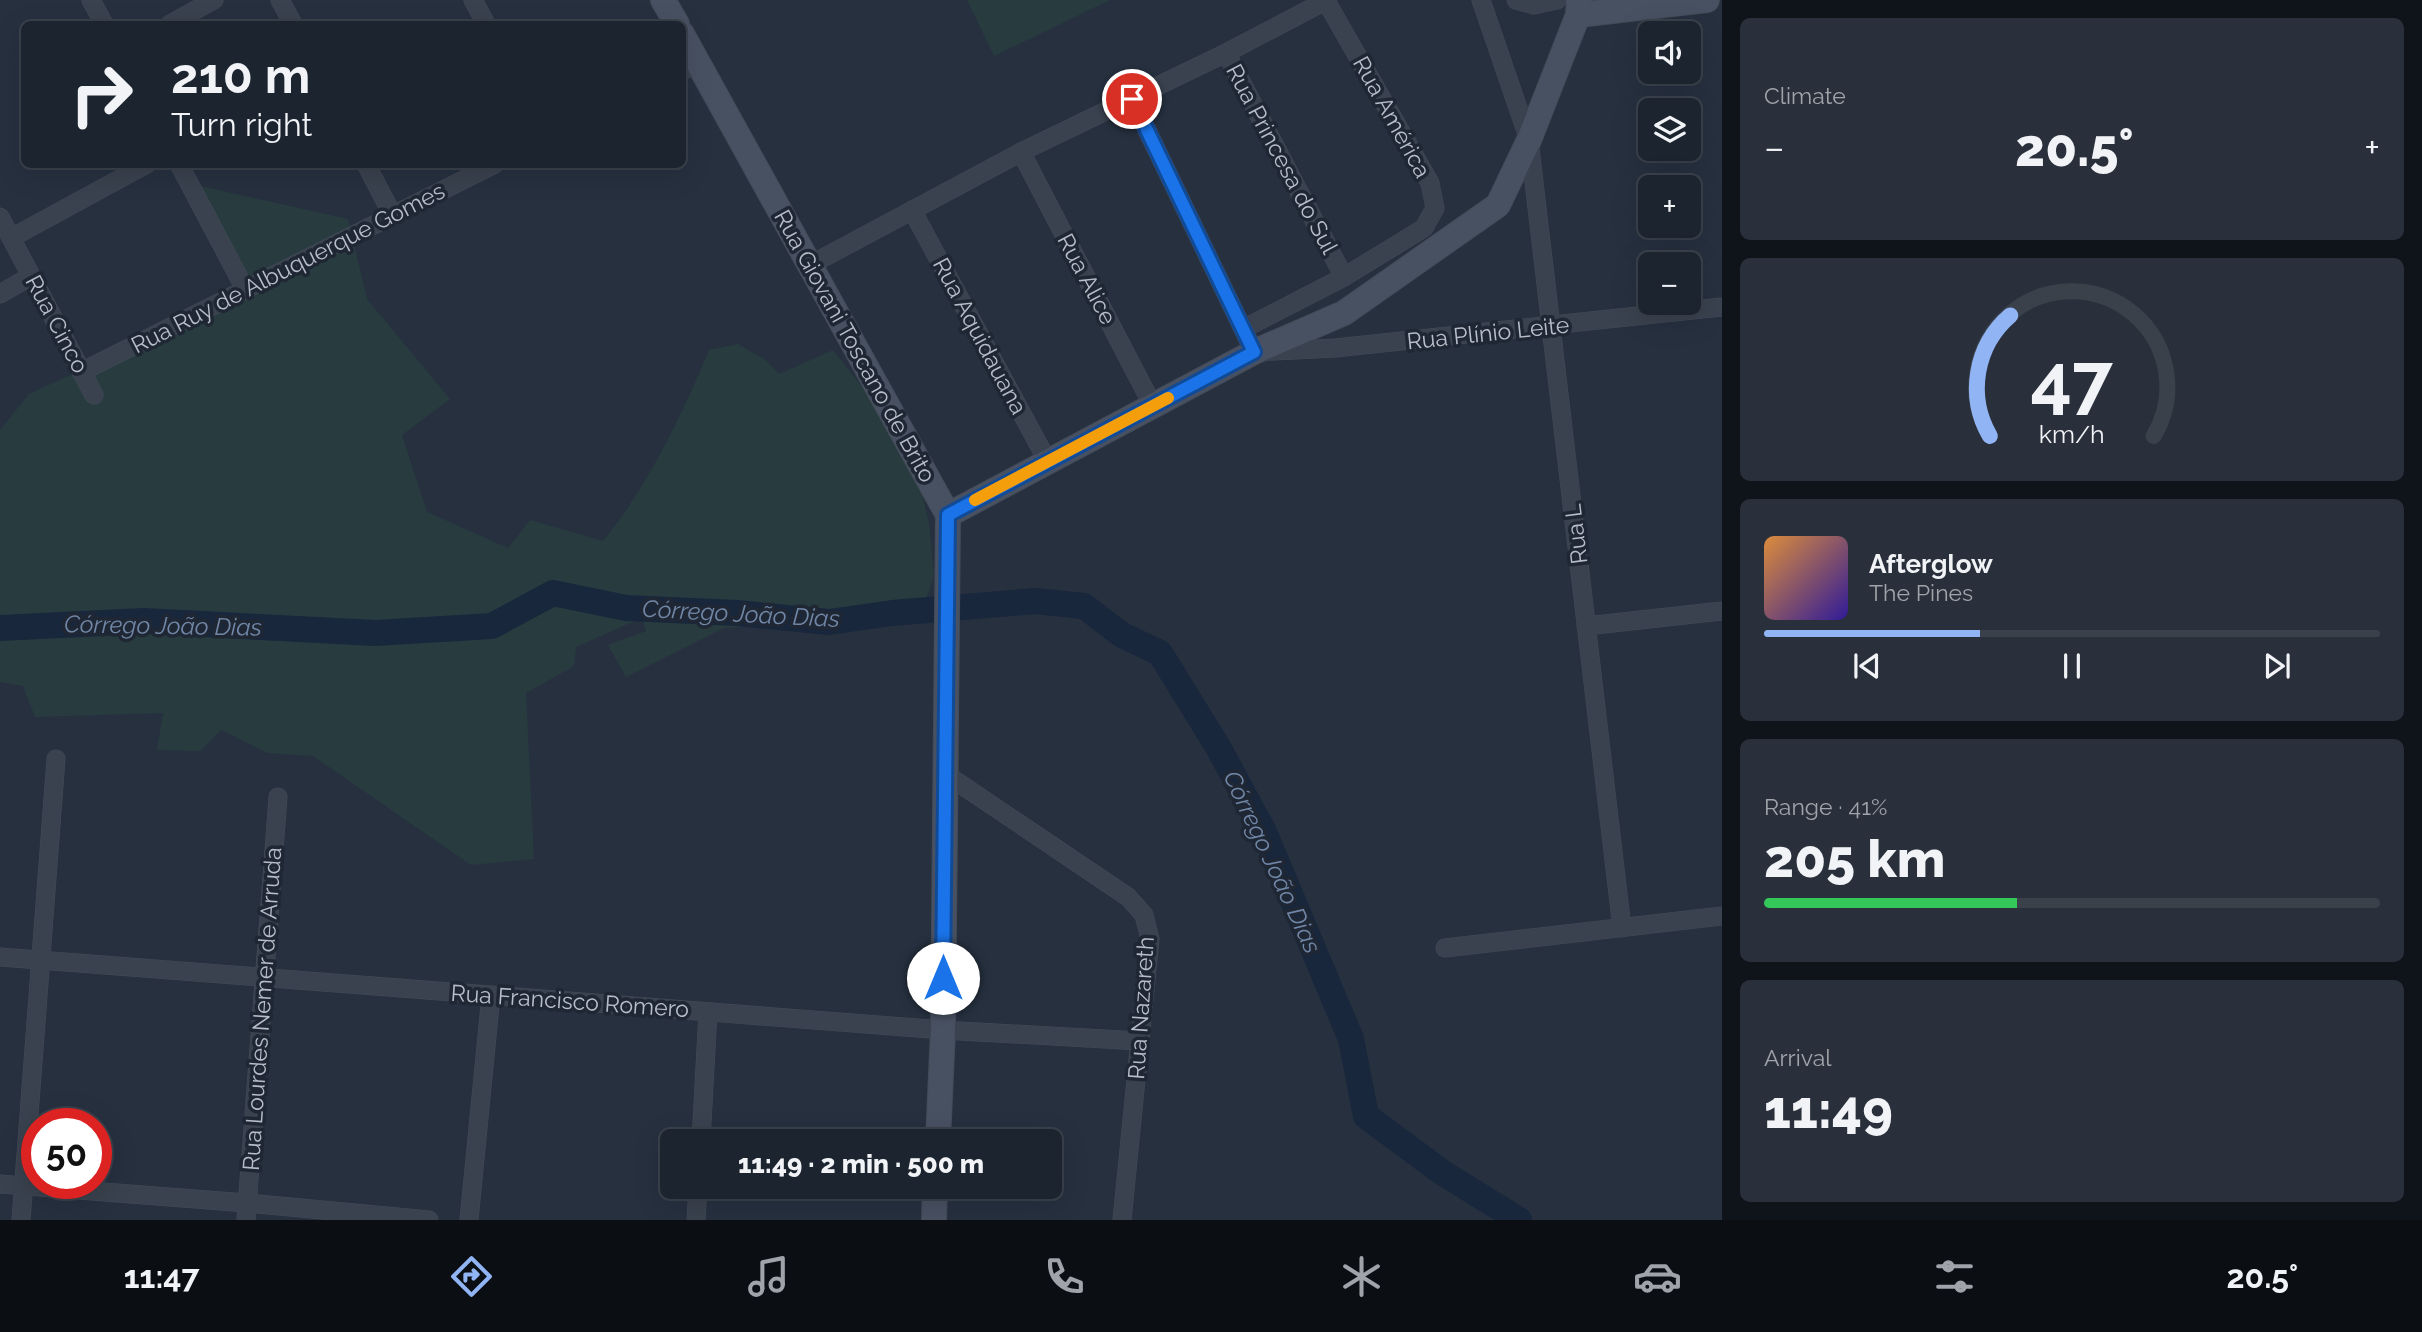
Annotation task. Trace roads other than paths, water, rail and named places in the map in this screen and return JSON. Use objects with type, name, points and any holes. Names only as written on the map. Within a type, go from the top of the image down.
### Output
[{"type":"main road","points":[[663,0],[675,21]]},
{"type":"main road","points":[[948,515],[1254,352],[1344,313],[1498,205],[1530,140],[1578,7],[1707,0]]},
{"type":"main road","name":"Rua Giovani Toscano de Brito","points":[[686,49],[691,67],[810,265],[948,515],[943,1030],[939,1129]]},
{"type":"main road","points":[[934,1220],[935,1199]]},
{"type":"street","points":[[92,0],[102,21]]},
{"type":"street","points":[[176,21],[214,0]]},
{"type":"street","points":[[280,0],[291,21]]},
{"type":"street","points":[[473,0],[484,21]]},
{"type":"street","points":[[810,265],[1020,152],[1226,53],[1327,0]]},
{"type":"street","name":"Rua América","points":[[1327,0],[1430,183],[1435,208],[1424,228],[1344,277]]},
{"type":"street","name":"Rua L","points":[[1481,0],[1530,140],[1622,928]]},
{"type":"street","points":[[1516,0],[1534,5],[1556,0],[1578,7]]},
{"type":"street","name":"Rua Princesa do Sul","points":[[1226,53],[1344,277],[1243,329]]},
{"type":"street","points":[[1132,99],[1254,352]]},
{"type":"street","name":"Rua Alice","points":[[1020,152],[1153,405]]},
{"type":"street","points":[[11,238],[140,168]]},
{"type":"street","points":[[181,168],[245,289]]},
{"type":"street","points":[[368,168],[393,216]]},
{"type":"street","name":"Rua Ruy de Albuquerque Gomes","points":[[81,372],[487,168]]},
{"type":"street","name":"Rua Aquidauana","points":[[912,210],[1048,462]]},
{"type":"street","name":"Rua Cinco","points":[[0,217],[94,395]]},
{"type":"street","points":[[0,294],[31,276]]},
{"type":"street","name":"Rua Plínio Leite","points":[[1254,352],[1335,348],[1722,307]]},
{"type":"street","points":[[1587,626],[1722,611]]},
{"type":"street","points":[[30,1108],[55,759]]},
{"type":"street","name":"Rua Nazareth","points":[[944,773],[1128,897],[1144,915],[1150,939],[1122,1220]]},
{"type":"street","name":"Rua Lourdes Nemer de Arruda","points":[[246,1211],[278,797]]},
{"type":"street","points":[[1445,948],[1722,916]]},
{"type":"street","name":"Rua Francisco Romero","points":[[0,957],[943,1030],[1140,1041]]},
{"type":"street","points":[[469,1220],[491,995]]},
{"type":"street","points":[[702,1129],[708,1012]]},
{"type":"street","points":[[0,1184],[21,1186]]},
{"type":"street","points":[[112,1196],[246,1211],[429,1220]]},
{"type":"street","points":[[21,1220],[23,1199]]},
{"type":"street","points":[[696,1220],[697,1199]]},
{"type":"waterway","name":"Córrego João Dias","points":[[0,628],[144,621],[375,633],[492,626],[553,593],[626,608],[737,613],[829,622],[892,613],[1035,601],[1084,606],[1122,635],[1160,653],[1218,747],[1264,832],[1351,1039],[1366,1116],[1443,1173],[1519,1220]]}]
